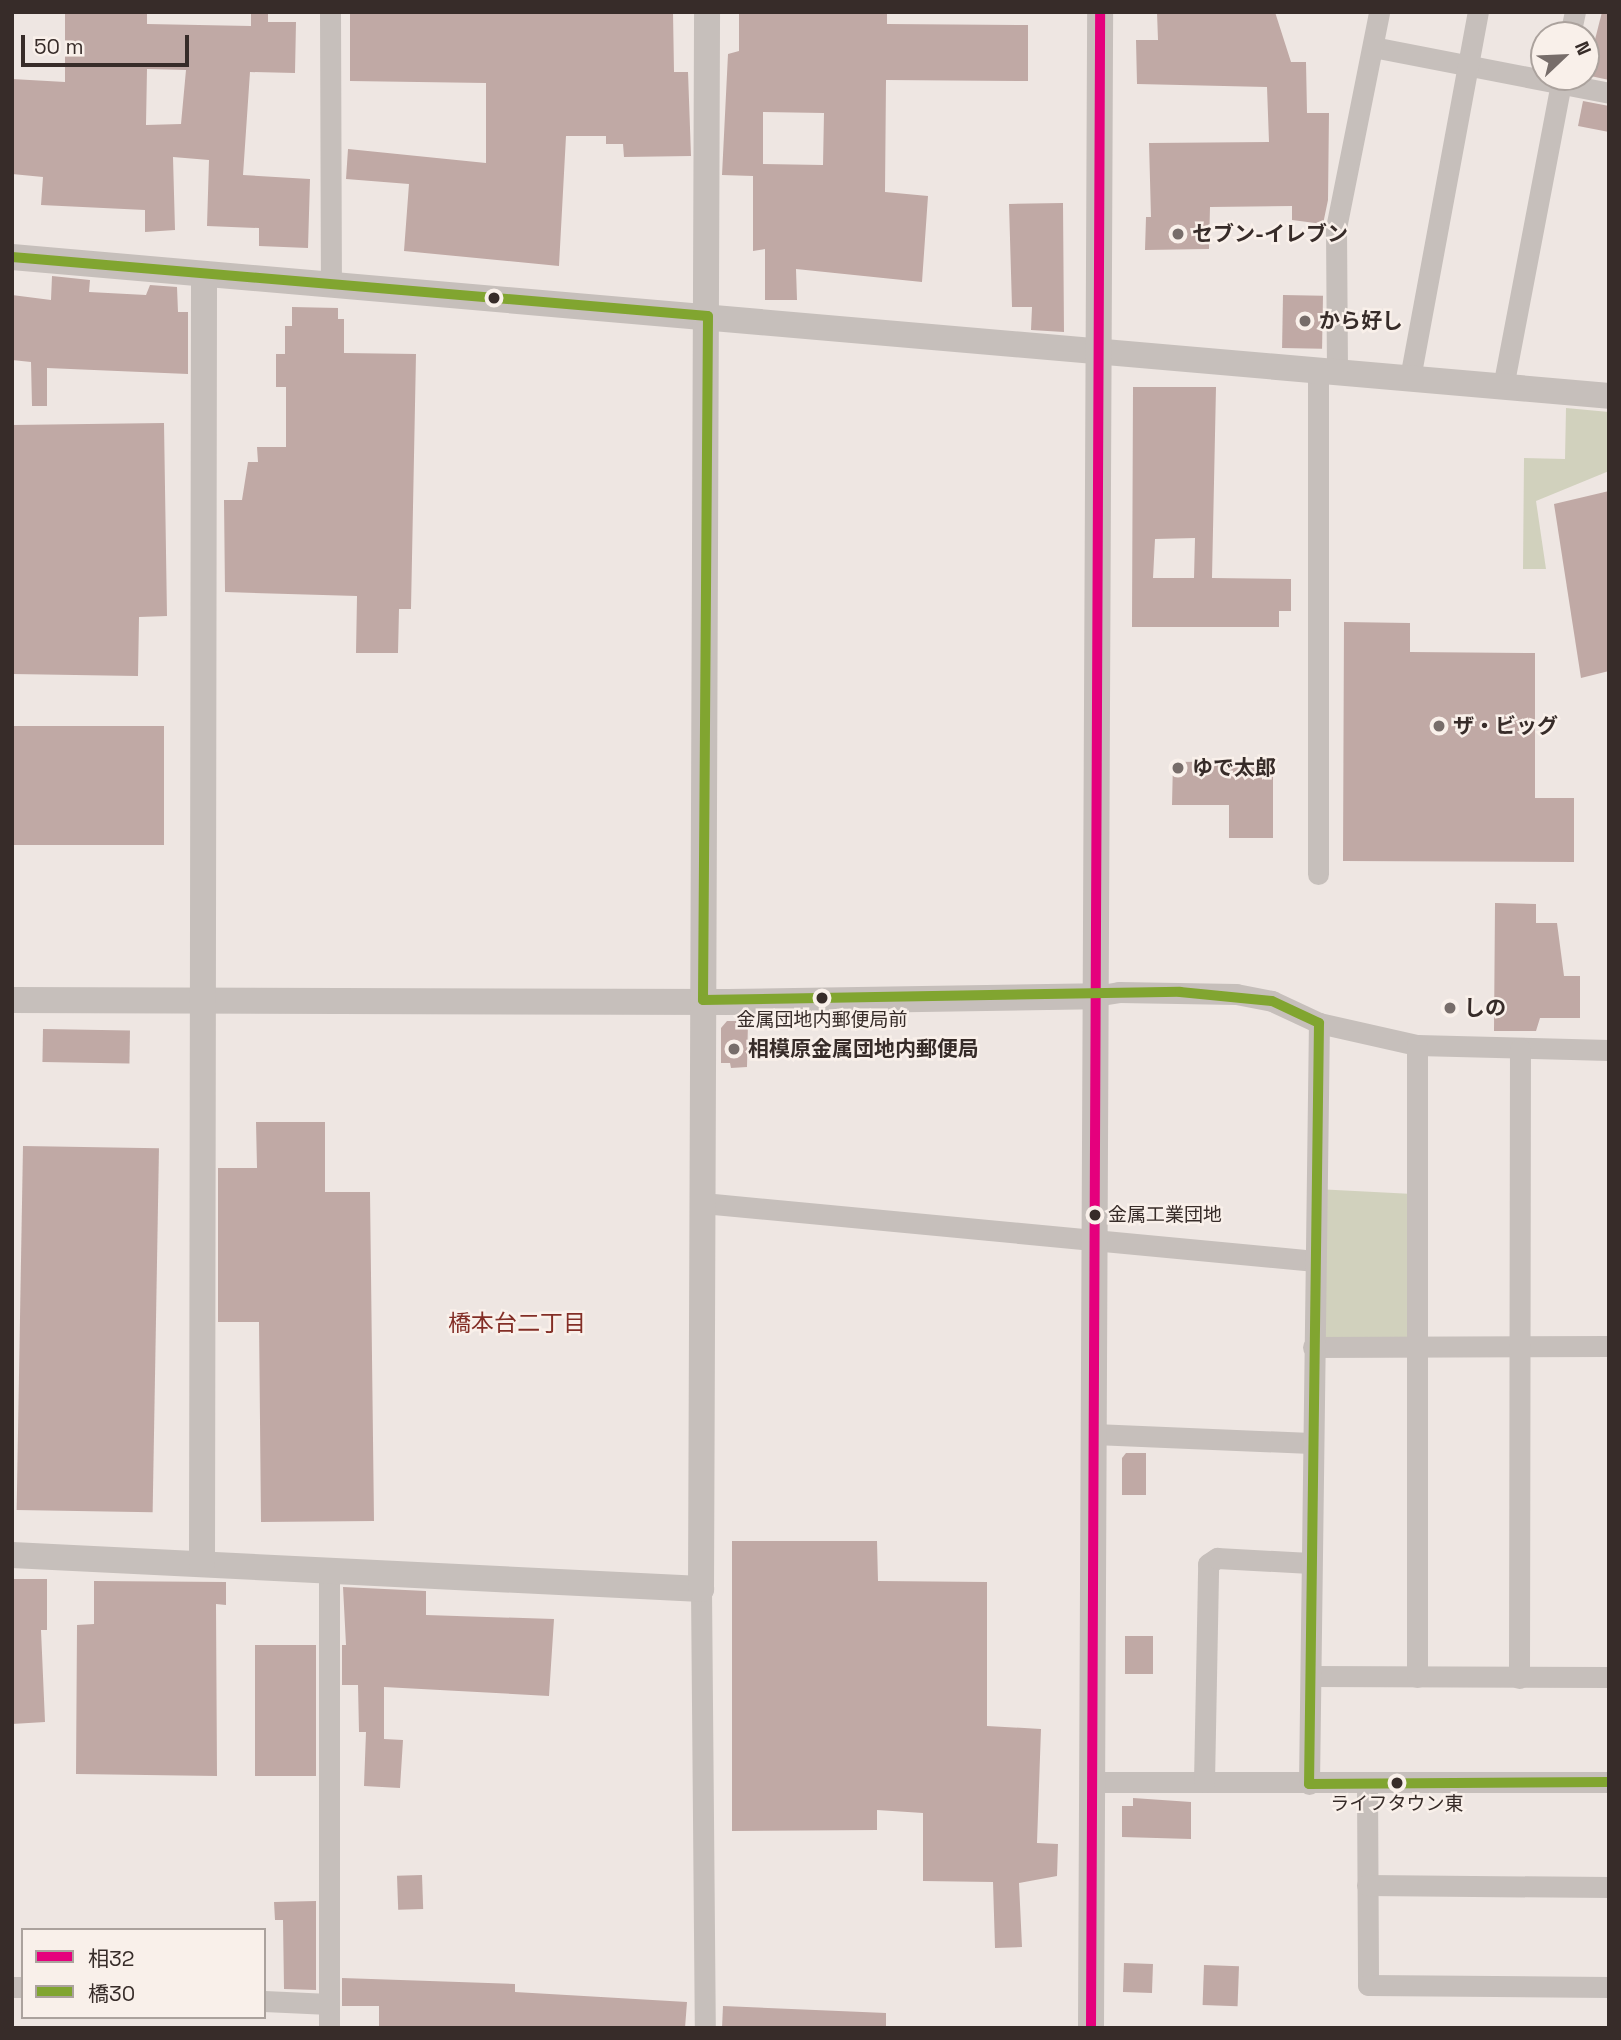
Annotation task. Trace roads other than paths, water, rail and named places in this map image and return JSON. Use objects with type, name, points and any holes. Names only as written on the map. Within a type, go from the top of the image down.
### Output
[{"type":"street","points":[[330,12],[331,283]]},
{"type":"street","points":[[705,2028],[701,1589],[708,12]]},
{"type":"street","points":[[1091,2028],[1100,12]]},
{"type":"street","points":[[1318,874],[1328,371],[1336,228],[1379,12]]},
{"type":"street","points":[[1410,378],[1478,12]]},
{"type":"street","points":[[1373,47],[1530,76]]},
{"type":"street","points":[[1503,387],[1560,91]]},
{"type":"street","points":[[12,257],[1503,387],[1608,390]]},
{"type":"street","points":[[202,1564],[204,274]]},
{"type":"street","points":[[12,1000],[704,1000],[1095,996],[1119,992],[1236,994],[1272,1001],[1319,1023],[1418,1045],[1609,1050]]},
{"type":"street","points":[[1309,1784],[1311,1443],[1319,1023]]},
{"type":"street","points":[[1417,1677],[1418,1045]]},
{"type":"street","points":[[1519,1678],[1520,1049]]},
{"type":"street","points":[[703,1203],[1315,1261]]},
{"type":"street","points":[[1313,1347],[1609,1346]]},
{"type":"street","points":[[1094,1434],[1311,1443]]},
{"type":"street","points":[[12,1555],[701,1589]]},
{"type":"street","points":[[1205,1782],[1208,1564],[1217,1558],[1310,1563]]},
{"type":"street","points":[[329,1571],[329,2028]]},
{"type":"street","points":[[1311,1676],[1609,1677]]},
{"type":"street","points":[[1092,1782],[1609,1782]]},
{"type":"street","points":[[1367,1783],[1368,1985],[1609,1987]]},
{"type":"street","points":[[1367,1885],[1609,1886]]},
{"type":"street","points":[[266,2001],[329,2004]]},
{"type":"place","name":"セブン-イレブン","points":[[1178,234]]},
{"type":"place","name":"から好し","points":[[1305,321]]},
{"type":"place","name":"ザ・ビッグ","points":[[1439,726]]},
{"type":"place","name":"ゆで太郎","points":[[1178,768]]},
{"type":"place","name":"金属団地内郵便局前","points":[[822,998]]},
{"type":"place","name":"しの","points":[[1450,1008]]},
{"type":"place","name":"相模原金属団地内郵便局","points":[[734,1049]]},
{"type":"place","name":"金属工業団地","points":[[1095,1215]]},
{"type":"place","name":"ライフタウン東","points":[[1397,1783]]},
{"type":"district","name":"橋本台二丁目","points":[[517,1323]]}]
